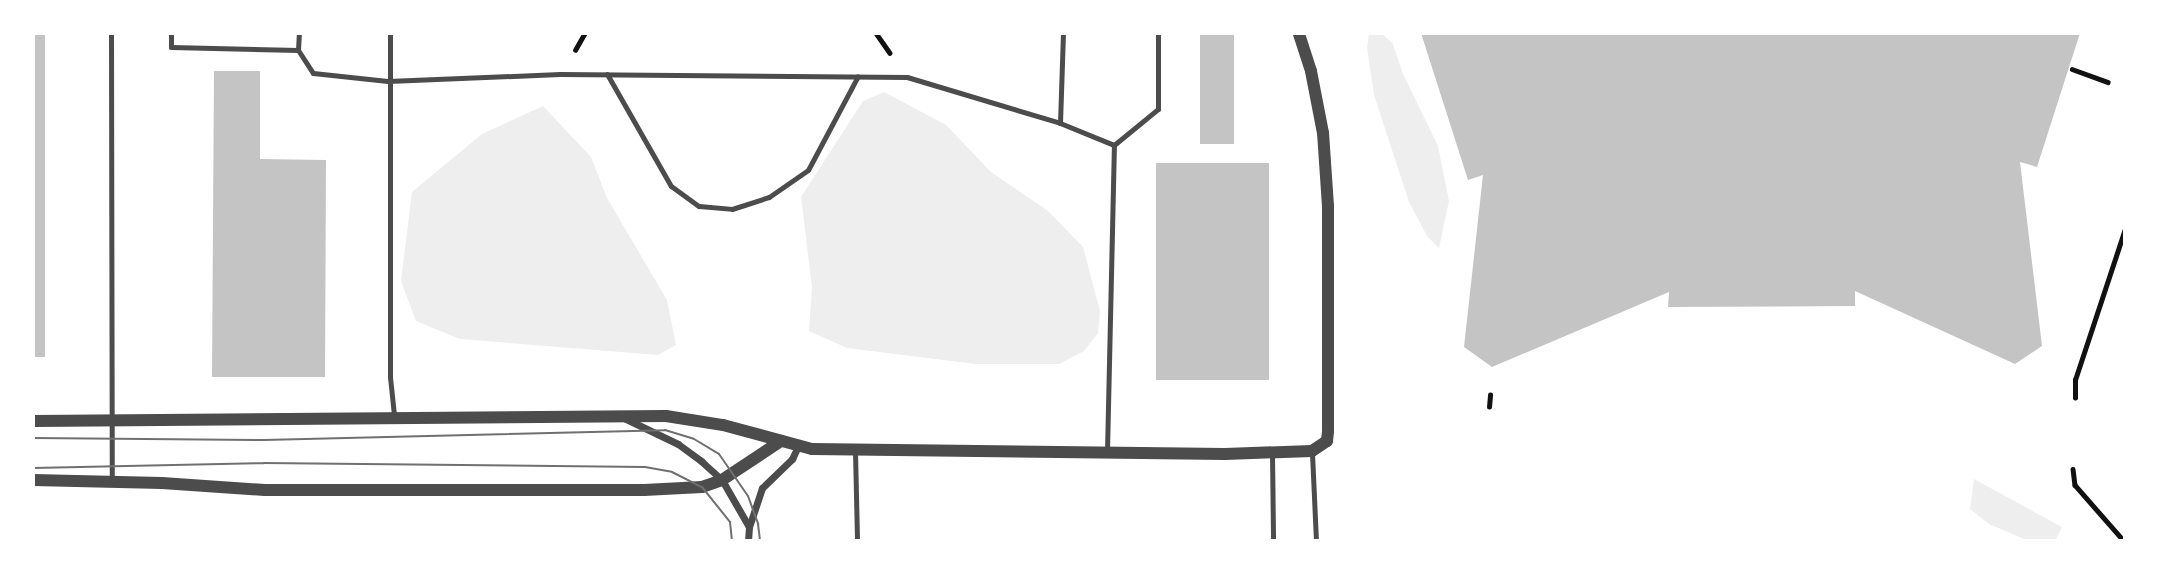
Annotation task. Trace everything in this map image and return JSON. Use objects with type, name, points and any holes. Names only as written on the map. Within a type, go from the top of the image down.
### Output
[{"type":"street","points":[[33,421],[666,416],[723,425],[798,446],[1272,453],[1312,451],[1327,441],[1328,431],[1328,206],[1323,133],[1311,71],[1299,33]]},
{"type":"street","points":[[620,417],[678,444],[722,480],[749,527]]},
{"type":"street","points":[[33,480],[265,490],[594,490],[702,487],[722,480],[781,441]]},
{"type":"street","points":[[748,541],[749,527],[762,488],[792,459],[798,446]]},
{"type":"lane","points":[[111,33],[112,482]]},
{"type":"lane","points":[[171,33],[171,47],[298,50]]},
{"type":"lane","points":[[299,33],[298,50],[313,73],[388,81],[607,74],[907,77],[1059,123],[1114,145]]},
{"type":"lane","points":[[390,33],[390,377],[394,419]]},
{"type":"lane","points":[[1059,123],[1063,33]]},
{"type":"lane","points":[[1107,451],[1114,145],[1157,109],[1158,33]]},
{"type":"lane","points":[[607,74],[671,186],[699,206],[732,209],[769,197],[808,170],[858,76]]},
{"type":"lane","points":[[854,448],[857,541]]},
{"type":"lane","points":[[1312,451],[1316,541]]},
{"type":"lane","points":[[1272,453],[1273,541]]},
{"type":"path","points":[[2072,69],[2108,82]]},
{"type":"path","points":[[2075,398],[2075,380],[2125,229]]},
{"type":"path","points":[[1489,407],[1490,395]]},
{"type":"path","points":[[2073,469],[2075,485],[2124,541]]},
{"type":"shaded area","points":[[1369,33],[1381,33],[1393,44],[1403,74],[1438,146],[1449,201],[1439,248],[1427,236],[1409,202],[1374,95],[1367,48]]},
{"type":"shaded area","points":[[884,92],[946,125],[991,172],[1048,211],[1083,247],[1100,311],[1098,333],[1084,351],[1059,364],[976,364],[847,348],[809,331],[812,287],[801,197],[863,101]]},
{"type":"shaded area","points":[[543,106],[591,157],[607,198],[667,300],[676,345],[658,355],[460,339],[416,321],[401,281],[412,192],[482,134]]},
{"type":"shaded area","points":[[1974,479],[2062,527],[2055,541],[2029,541],[1989,524],[1970,509]]},
{"type":"building","points":[[33,33],[45,33],[45,357],[33,357]]},
{"type":"building","points":[[1200,33],[1234,33],[1234,144],[1200,144]]},
{"type":"building","points":[[1421,33],[2080,33],[2037,167],[2020,162],[2042,346],[2015,364],[1855,291],[1855,306],[1668,307],[1669,292],[1492,367],[1464,347],[1483,175],[1468,180]]},
{"type":"building","points":[[214,71],[260,71],[260,159],[326,160],[325,377],[212,377]]},
{"type":"building","points":[[1156,163],[1269,163],[1269,380],[1156,380]]},
{"type":"tram line","points":[[33,438],[264,440],[665,430],[694,439],[719,454],[748,496],[758,524],[760,541]]},
{"type":"tram line","points":[[33,468],[264,463],[645,467],[672,472],[702,487],[730,522],[732,541]]}]
